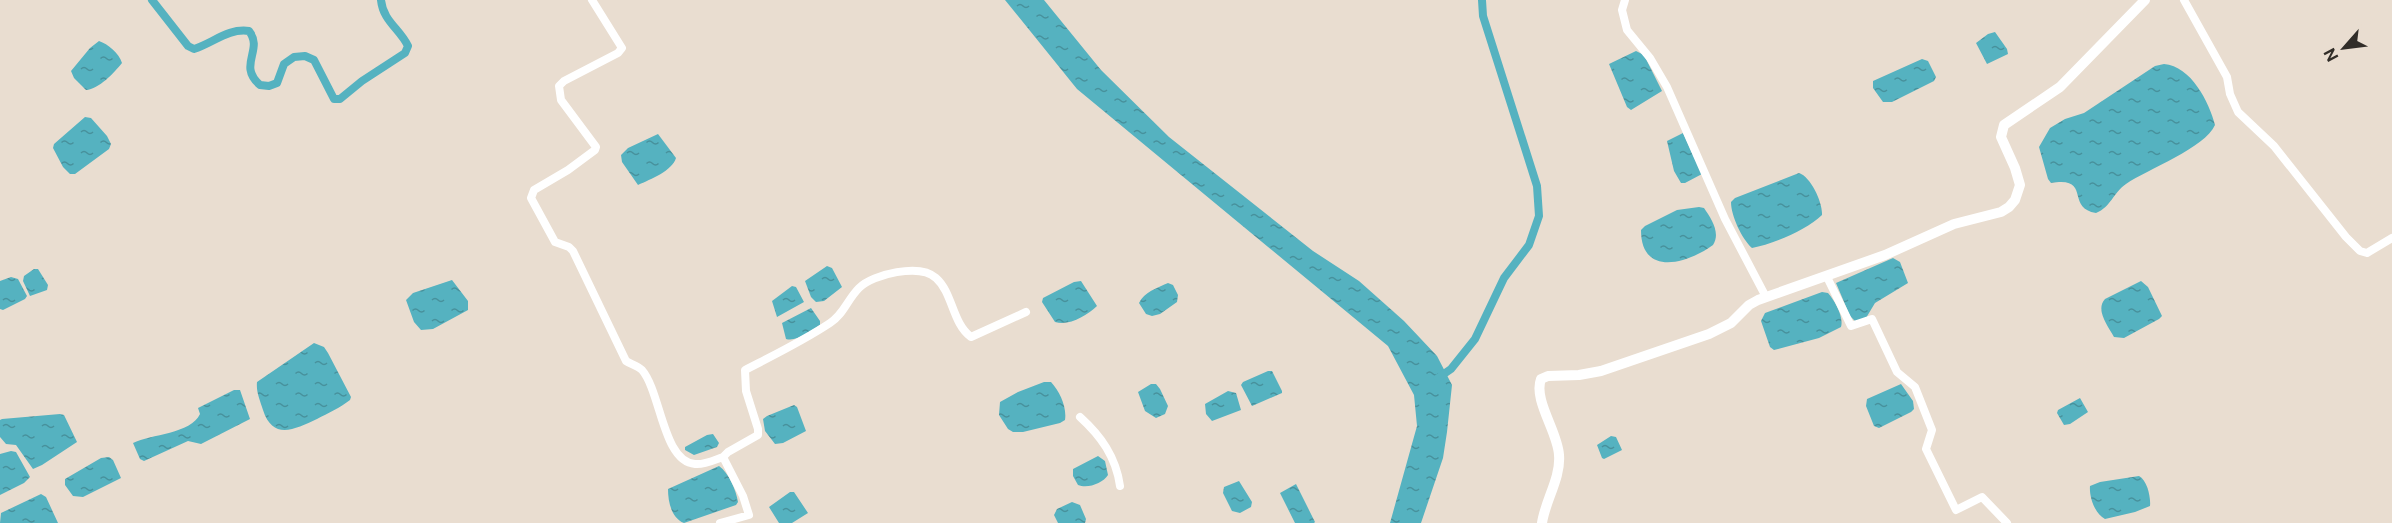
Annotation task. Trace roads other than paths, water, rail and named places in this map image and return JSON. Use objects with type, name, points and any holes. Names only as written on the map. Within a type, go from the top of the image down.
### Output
[{"type":"main road","points":[[1542,523],[1559,459],[1555,437],[1539,390],[1541,379],[1548,376],[1579,375],[1601,371],[1709,334],[1731,324],[1749,305],[1766,297],[1885,255],[1953,224],[1995,214],[2009,207],[2015,200],[2020,185],[2001,137],[2004,125],[2060,87],[2145,0]]},
{"type":"street","points":[[592,0],[622,48],[618,53],[564,81],[559,86],[558,92],[561,100],[596,147],[568,170],[534,190],[531,198],[553,238],[573,251],[626,361],[640,368],[646,377],[661,410],[667,435],[675,450],[686,462],[702,464],[723,458],[728,452],[758,435],[746,391],[745,370],[830,324],[846,310],[857,290],[872,280],[909,270],[936,277],[963,329],[971,337],[1026,312]]},
{"type":"street","points":[[1625,0],[1622,9],[1627,30],[1650,58],[1667,87],[1725,219],[1766,297]]},
{"type":"street","points":[[2184,0],[2227,77],[2230,94],[2238,112],[2274,146],[2346,237],[2360,251],[2367,253],[2392,238]]},
{"type":"street","points":[[1827,277],[1851,326],[1872,319],[1897,372],[1915,387],[1932,429],[1926,449],[1956,510],[1982,497],[2007,523]]},
{"type":"street","points":[[1080,417],[1104,443],[1114,460],[1120,486]]},
{"type":"street","points":[[720,523],[749,516],[743,496],[723,458]]},
{"type":"water","points":[[1005,0],[1044,0],[1101,70],[1169,137],[1313,251],[1359,281],[1404,321],[1437,356],[1452,385],[1443,458],[1421,523],[1390,523],[1417,426],[1414,395],[1388,346],[1077,89]]},
{"type":"water","points":[[1995,32],[2008,54],[1987,64],[1976,43]]},
{"type":"water","points":[[99,41],[113,49],[122,63],[101,84],[86,90],[74,78],[71,71],[90,48]]},
{"type":"water","points":[[1636,51],[1644,55],[1662,91],[1631,110],[1627,107],[1609,64]]},
{"type":"water","points":[[1922,59],[1928,61],[1936,77],[1934,81],[1892,102],[1883,102],[1873,88],[1873,81]]},
{"type":"water","points":[[2164,64],[2174,66],[2190,78],[2203,96],[2215,125],[2209,134],[2188,150],[2126,184],[2101,210],[2096,213],[2087,210],[2071,184],[2051,183],[2039,147],[2050,128],[2065,119],[2084,113],[2155,66]]},
{"type":"water","points":[[85,117],[91,118],[111,144],[109,149],[75,174],[70,174],[63,167],[53,148],[54,144]]},
{"type":"water","points":[[1683,133],[1702,174],[1681,183],[1674,171],[1667,141]]},
{"type":"water","points":[[658,134],[676,158],[666,171],[638,185],[622,162],[621,155],[628,148]]},
{"type":"water","points":[[1799,173],[1808,180],[1815,191],[1821,204],[1822,215],[1816,221],[1789,236],[1752,248],[1738,227],[1731,202],[1735,198]]},
{"type":"water","points":[[1704,208],[1716,231],[1713,245],[1679,261],[1657,260],[1649,255],[1643,245],[1641,230],[1645,226],[1677,210]]},
{"type":"water","points":[[1893,258],[1900,262],[1908,283],[1875,303],[1866,318],[1855,321],[1850,316],[1836,283]]},
{"type":"water","points":[[827,266],[832,268],[842,287],[824,301],[816,302],[811,297],[805,281]]},
{"type":"water","points":[[38,269],[48,285],[47,290],[30,296],[23,281],[24,276]]},
{"type":"water","points":[[11,277],[18,279],[27,296],[3,310],[0,309],[0,281]]},
{"type":"water","points":[[452,280],[468,301],[468,310],[433,329],[421,330],[414,322],[406,300],[413,293]]},
{"type":"water","points":[[1081,281],[1097,306],[1078,319],[1066,323],[1055,322],[1042,302],[1043,298],[1074,282]]},
{"type":"water","points":[[2141,281],[2148,287],[2162,316],[2124,338],[2114,337],[2102,313],[2102,303],[2105,299]]},
{"type":"water","points":[[1168,283],[1173,285],[1178,295],[1177,302],[1160,314],[1152,316],[1146,314],[1139,303],[1141,299]]},
{"type":"water","points":[[792,286],[796,287],[804,302],[777,317],[772,301]]},
{"type":"water","points":[[1822,292],[1828,293],[1836,305],[1840,314],[1841,327],[1819,338],[1774,350],[1770,347],[1761,321],[1765,313]]},
{"type":"water","points":[[811,308],[820,321],[820,325],[799,337],[786,339],[782,323]]},
{"type":"water","points":[[314,343],[324,347],[328,353],[351,397],[350,400],[301,426],[286,430],[279,429],[267,420],[258,396],[257,382]]},
{"type":"water","points":[[1272,371],[1282,393],[1252,406],[1241,385]]},
{"type":"water","points":[[1044,382],[1051,382],[1060,395],[1065,410],[1065,420],[1023,432],[1013,432],[1008,429],[999,415],[1000,402]]},
{"type":"water","points":[[1151,384],[1156,384],[1160,389],[1168,406],[1165,414],[1156,418],[1145,411],[1138,392]]},
{"type":"water","points":[[1901,384],[1913,401],[1914,409],[1879,428],[1874,426],[1866,406],[1867,399]]},
{"type":"water","points":[[234,390],[240,390],[250,419],[201,444],[188,441],[144,461],[140,459],[133,443],[188,426],[200,414],[198,408]]},
{"type":"water","points":[[1228,391],[1236,393],[1241,410],[1212,421],[1206,414],[1205,404]]},
{"type":"water","points":[[2080,398],[2088,412],[2070,424],[2064,425],[2057,413],[2058,410]]},
{"type":"water","points":[[794,405],[797,407],[806,431],[783,443],[775,444],[765,431],[763,419]]},
{"type":"water","points":[[64,415],[77,442],[33,469],[16,445],[6,444],[0,437],[0,420],[2,419]]},
{"type":"water","points":[[713,434],[719,443],[717,447],[694,455],[685,450],[685,447]]},
{"type":"water","points":[[1611,436],[1616,437],[1622,450],[1604,459],[1597,445]]},
{"type":"water","points":[[16,452],[30,477],[24,483],[0,495],[0,454]]},
{"type":"water","points":[[1098,456],[1105,461],[1108,475],[1095,485],[1078,485],[1073,476],[1073,469]]},
{"type":"water","points":[[109,457],[113,460],[121,478],[83,497],[73,496],[65,485],[65,479],[101,458]]},
{"type":"water","points":[[719,466],[734,487],[738,502],[736,505],[684,523],[680,521],[671,509],[668,489]]},
{"type":"water","points":[[2139,476],[2148,489],[2150,506],[2105,519],[2101,517],[2093,505],[2090,486],[2100,482]]},
{"type":"water","points":[[1239,481],[1252,502],[1251,507],[1240,513],[1232,511],[1223,493],[1224,487]]},
{"type":"water","points":[[1296,484],[1314,523],[1295,523],[1280,493]]},
{"type":"water","points":[[790,492],[794,492],[808,513],[792,523],[779,523],[769,507]]},
{"type":"water","points":[[41,494],[46,497],[58,523],[0,523],[1,513]]},
{"type":"water","points":[[1072,502],[1080,505],[1086,519],[1085,523],[1058,523],[1054,515],[1057,509]]},
{"type":"waterway","points":[[152,0],[188,46],[194,49],[227,34],[249,31],[254,45],[251,71],[260,85],[269,86],[277,83],[284,64],[294,57],[305,56],[314,60],[334,99],[340,99],[362,81],[405,53],[408,46],[385,14],[381,0]]},
{"type":"waterway","points":[[1438,378],[1451,369],[1475,339],[1504,278],[1529,245],[1539,216],[1537,186],[1483,16],[1482,0]]}]
